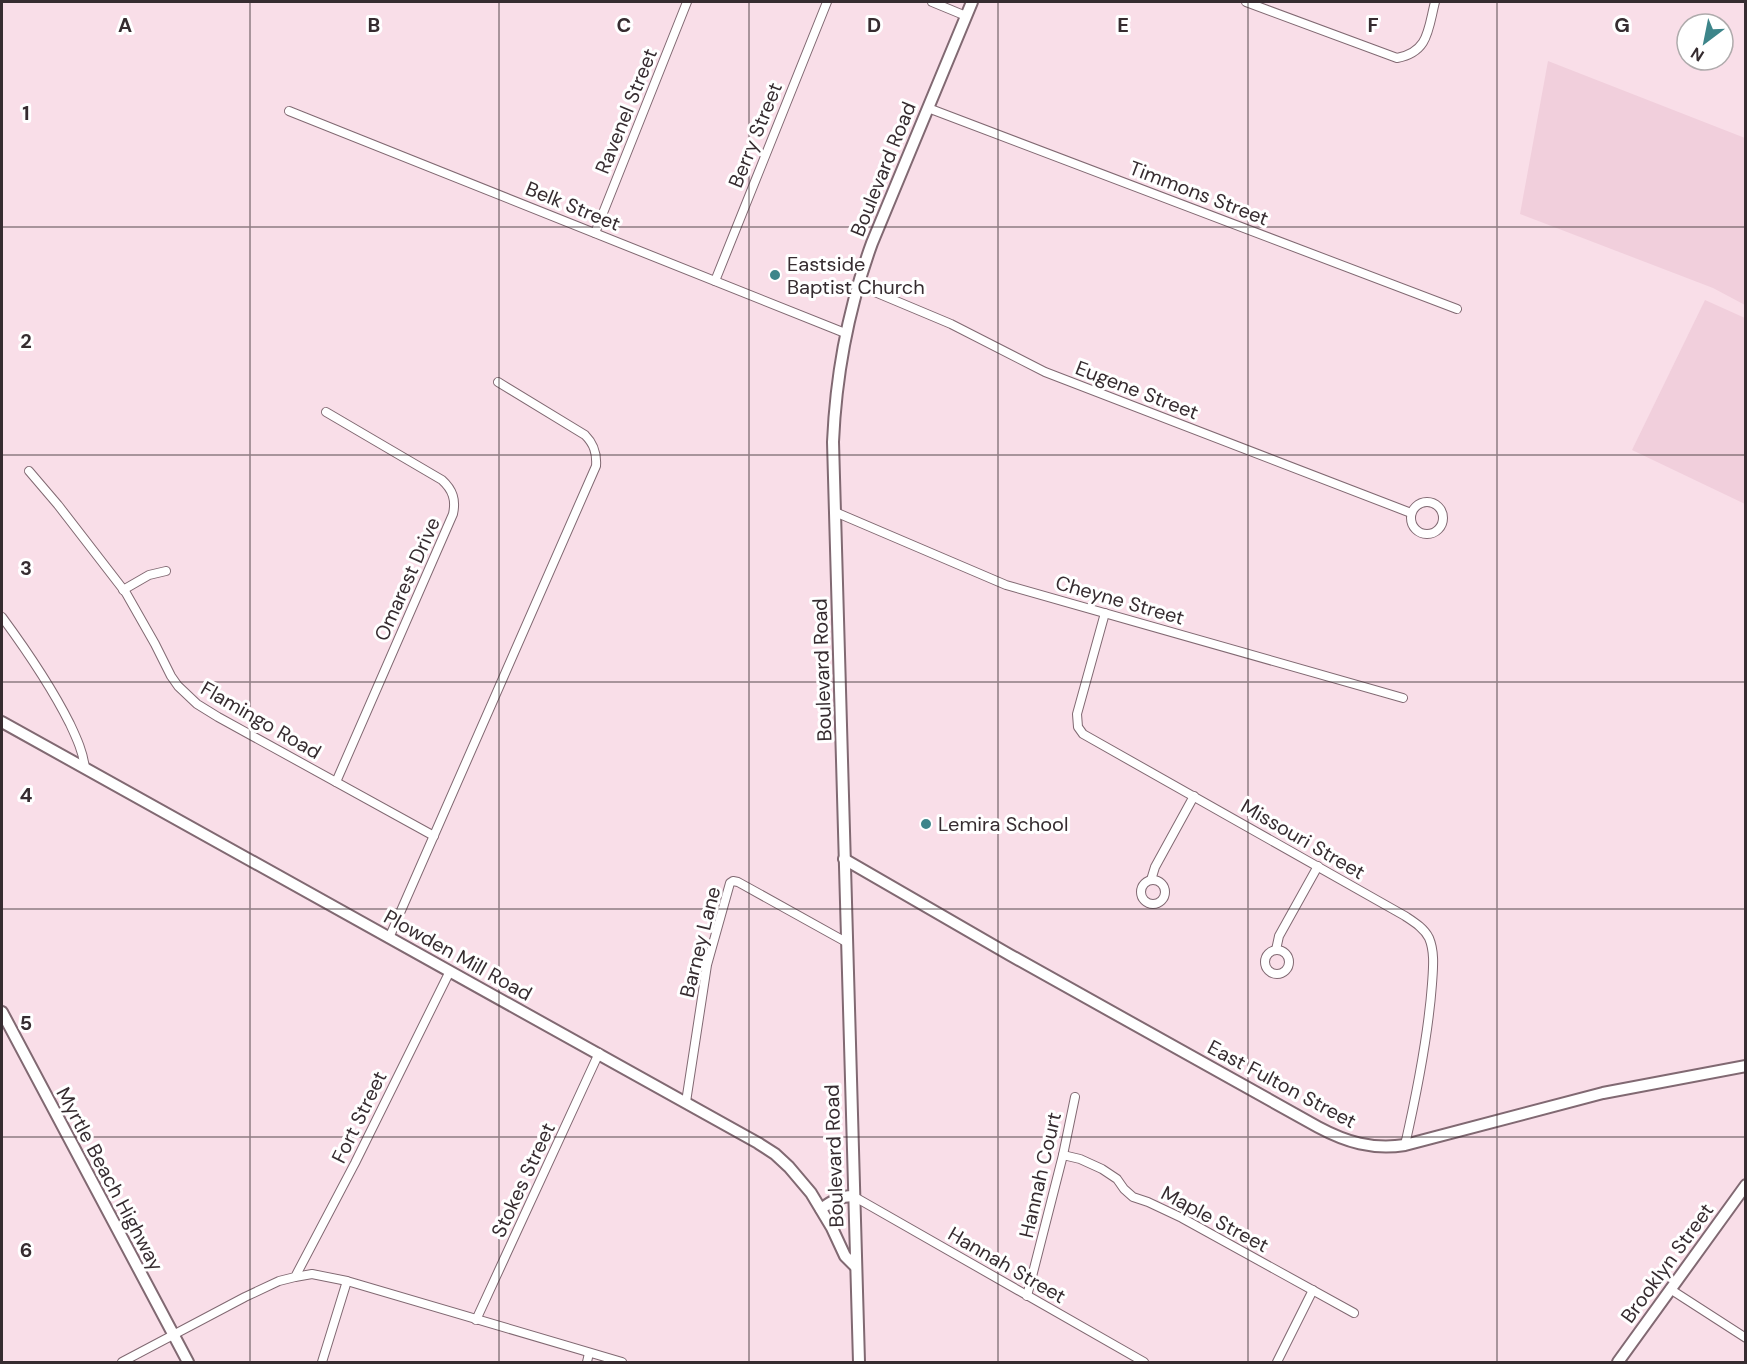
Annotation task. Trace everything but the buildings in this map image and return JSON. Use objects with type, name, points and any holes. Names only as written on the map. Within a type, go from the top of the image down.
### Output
[{"type":"street","name":"Ravenel Street","points":[[595,233],[687,2]]},
{"type":"street","name":"Berry Street","points":[[715,281],[827,2]]},
{"type":"street","points":[[932,2],[966,15]]},
{"type":"street","name":"Boulevard Road","points":[[859,1362],[833,442],[838,371],[845,333],[872,243],[972,2]]},
{"type":"street","points":[[1246,2],[1397,58],[1407,56],[1424,43],[1435,2]]},
{"type":"street","name":"Timmons Street","points":[[928,108],[1457,309]]},
{"type":"street","name":"Belk Street","points":[[289,111],[845,333]]},
{"type":"street","name":"Eugene Street","points":[[858,285],[951,324],[1045,372],[1411,513]]},
{"type":"street","points":[[389,938],[597,462],[594,447],[585,435],[498,382]]},
{"type":"street","name":"Omarest Drive","points":[[326,412],[442,480],[452,492],[455,507],[336,782]]},
{"type":"street","name":"Flamingo Road","points":[[29,471],[58,504],[123,590],[171,676],[190,699],[218,717],[434,836]]},
{"type":"street","points":[[1431,502],[1442,512],[1442,524],[1434,532],[1422,534],[1413,526],[1410,519],[1411,513],[1419,503],[1431,502]]},
{"type":"street","name":"Cheyne Street","points":[[835,512],[1005,585],[1403,698]]},
{"type":"street","points":[[123,590],[149,575],[166,571]]},
{"type":"street","name":"Missouri Street","points":[[1105,614],[1077,714],[1078,727],[1087,736],[1406,915],[1419,925],[1429,939],[1433,954],[1430,1004],[1420,1073],[1405,1145]]},
{"type":"street","points":[[2,617],[40,670],[65,714],[82,751],[85,768]]},
{"type":"street","name":"Plowden Mill Road","points":[[2,722],[758,1143],[775,1154],[797,1175],[821,1209],[845,1256],[855,1266]]},
{"type":"street","points":[[1151,880],[1155,867],[1194,796]]},
{"type":"street","name":"East Fulton Street","points":[[844,859],[1010,955],[1334,1136],[1356,1144],[1370,1147],[1405,1145],[1603,1093],[1746,1066]]},
{"type":"street","points":[[1276,950],[1279,936],[1318,866]]},
{"type":"street","name":"Barney Lane","points":[[686,1102],[707,965],[730,883],[738,882],[846,942]]},
{"type":"street","name":"Fort Street","points":[[295,1277],[355,1163],[450,971]]},
{"type":"street","name":"Myrtle Beach Highway","points":[[2,1012],[188,1362]]},
{"type":"street","name":"Stokes Street","points":[[476,1320],[599,1053]]},
{"type":"street","name":"Hannah Court","points":[[1027,1296],[1063,1155],[1075,1097]]},
{"type":"street","name":"Maple Street","points":[[1063,1155],[1080,1159],[1102,1169],[1117,1179],[1129,1195],[1182,1218],[1354,1313]]},
{"type":"street","name":"Brooklyn Street","points":[[1618,1362],[1746,1185]]},
{"type":"street","points":[[821,1209],[833,1200],[853,1196]]},
{"type":"street","name":"Hannah Street","points":[[853,1196],[1144,1362]]},
{"type":"street","points":[[122,1362],[279,1281],[312,1274],[347,1281],[622,1362]]},
{"type":"street","points":[[322,1362],[347,1281]]},
{"type":"street","points":[[1670,1288],[1746,1338]]},
{"type":"street","points":[[1277,1362],[1313,1290]]},
{"type":"street","points":[[587,1362],[589,1353]]},
{"type":"shaded area","points":[[1548,61],[1745,138],[1745,305],[1713,288],[1520,214]]},
{"type":"shaded area","points":[[1705,300],[1745,318],[1745,504],[1632,450]]},
{"type":"place","name":"Eastside Baptist Church","points":[[775,275]]},
{"type":"place","name":"Lemira School","points":[[926,824]]}]
